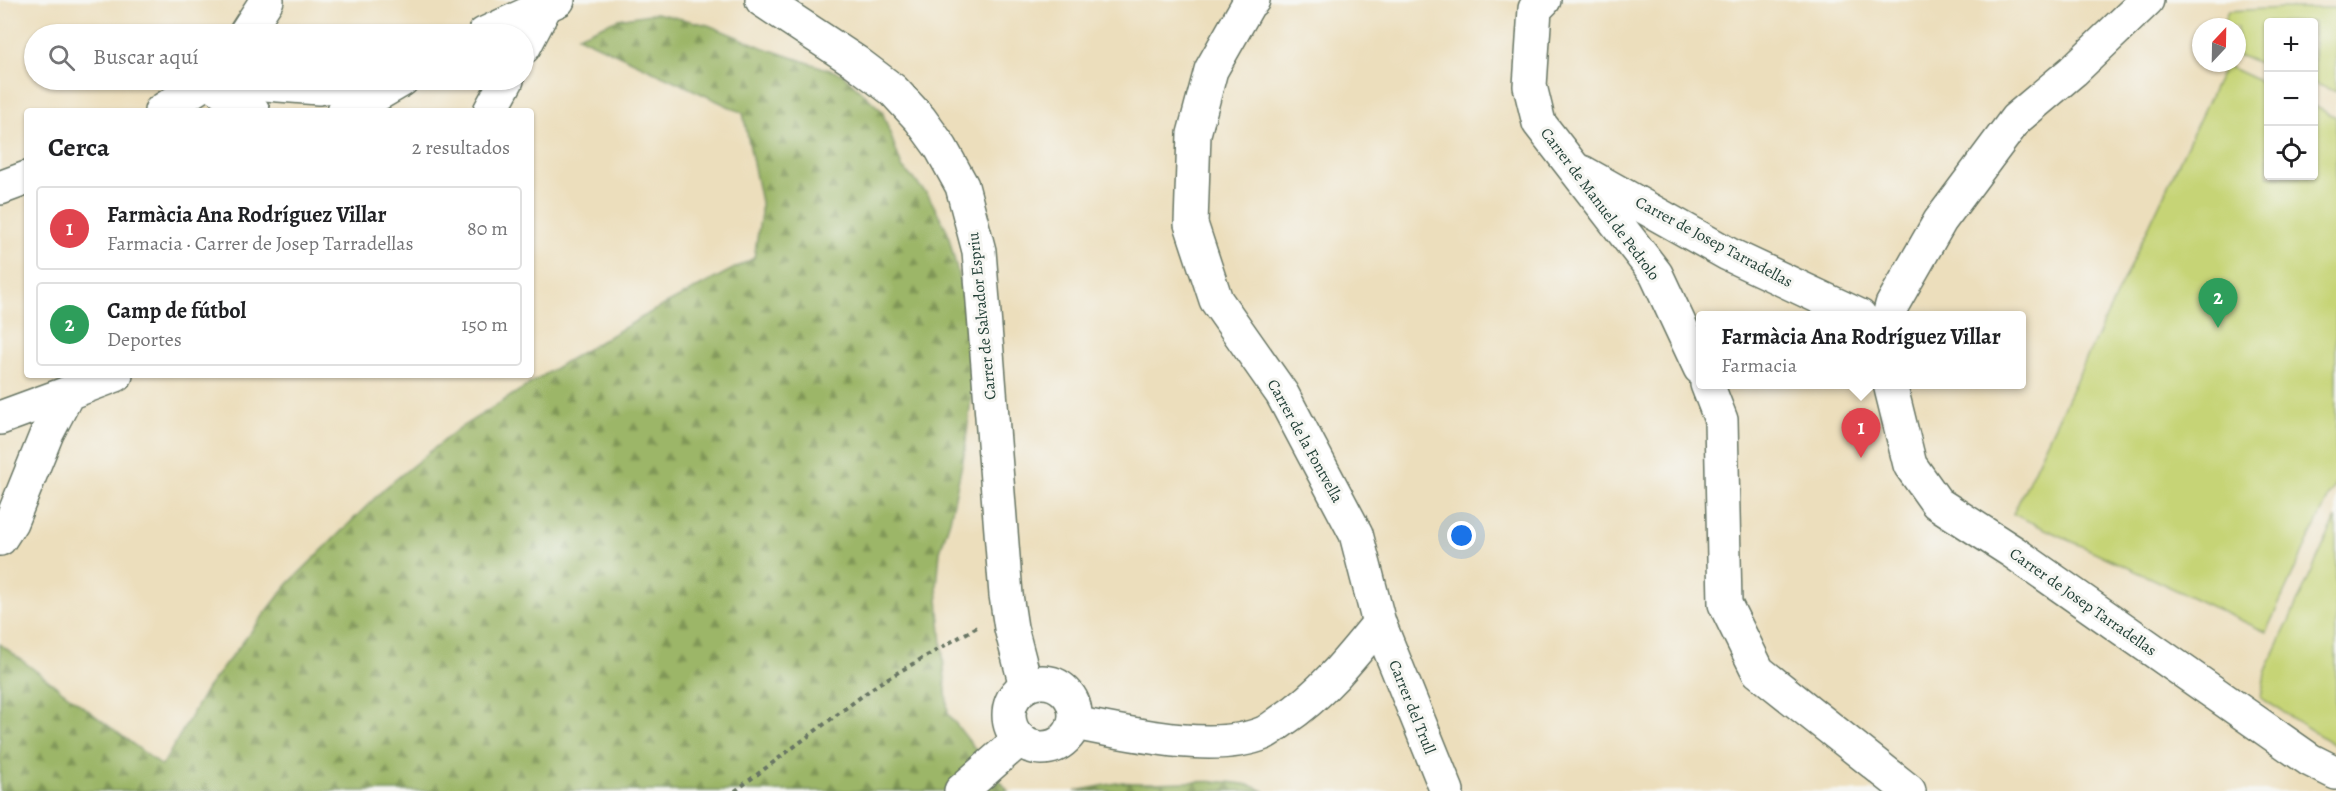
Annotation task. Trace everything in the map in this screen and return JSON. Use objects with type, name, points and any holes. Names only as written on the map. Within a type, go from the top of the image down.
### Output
[{"type":"street","points":[[251,24],[267,0]]},
{"type":"street","name":"Carrer de Salvador Espriu","points":[[762,0],[856,62],[893,90],[920,119],[941,148],[962,186],[979,252],[1006,595],[1011,628],[1026,686]]},
{"type":"street","name":"Carrer de la Fontvella","points":[[1253,0],[1249,3],[1211,70],[1194,134],[1191,224],[1216,300],[1282,394],[1356,534],[1379,623]]},
{"type":"street","name":"Carrer de Manuel de Pedrolo","points":[[1544,0],[1535,9],[1530,86],[1539,123],[1656,274],[1696,358]]},
{"type":"street","points":[[1890,311],[1940,221],[2016,120],[2073,71],[2147,0]]},
{"type":"street","points":[[506,24],[552,3]]},
{"type":"street","points":[[534,31],[552,3]]},
{"type":"street","points":[[166,108],[194,90]]},
{"type":"street","points":[[222,90],[246,108]]},
{"type":"street","points":[[352,108],[385,90]]},
{"type":"street","points":[[492,108],[502,90]]},
{"type":"street","name":"Carrer de Josep Tarradellas","points":[[1570,165],[1728,254],[1851,311]]},
{"type":"street","points":[[0,188],[24,179]]},
{"type":"street","points":[[0,418],[108,378]]},
{"type":"street","points":[[1709,389],[1720,420],[1725,604],[1739,633],[1758,671],[1909,791]]},
{"type":"street","name":"Carrer de Josep Tarradellas","points":[[1891,389],[1910,465],[1937,503],[2013,552],[2310,760],[2336,774]]},
{"type":"street","points":[[0,539],[11,522],[47,433],[68,393]]},
{"type":"street","points":[[1074,723],[1189,741],[1228,741],[1263,733],[1300,709],[1326,684],[1379,623]]},
{"type":"street","name":"Carrer del Trull","points":[[1379,623],[1447,791]]},
{"type":"street","points":[[1039,682],[1051,683],[1071,698],[1075,711],[1074,723],[1069,735],[1058,744],[1045,748],[1032,747],[1020,739],[1013,729],[1009,717],[1011,705],[1017,694],[1026,686],[1039,682]]},
{"type":"street","points":[[961,791],[1020,739]]},
{"type":"path","points":[[735,791],[878,684],[980,625],[1006,595]]},
{"type":"green space","points":[[2336,8],[2336,92],[2318,85],[2318,18],[2264,18],[2264,65],[2246,58],[2246,18],[2225,18],[2228,11]]},
{"type":"green space","points":[[656,13],[708,25],[764,48],[842,74],[882,111],[902,167],[928,195],[947,230],[965,302],[974,373],[965,450],[950,520],[940,551],[937,587],[948,714],[1008,791],[0,791],[0,644],[162,766],[207,688],[288,584],[385,488],[458,429],[565,362],[653,311],[754,258],[761,202],[743,113],[578,36],[618,19]]},
{"type":"green space","points":[[2222,72],[2240,72],[2264,83],[2264,180],[2318,180],[2318,108],[2336,117],[2336,481],[2266,632],[2013,514]]},
{"type":"green space","points":[[2336,518],[2336,746],[2261,698],[2265,673]]},
{"type":"green space","points":[[1122,782],[1235,783],[1264,791],[1075,791]]},
{"type":"place","name":"Camp de fútbol","points":[[2218,328]]},
{"type":"place","name":"Farmàcia Ana Rodríguez Villar","points":[[1861,458]]}]
